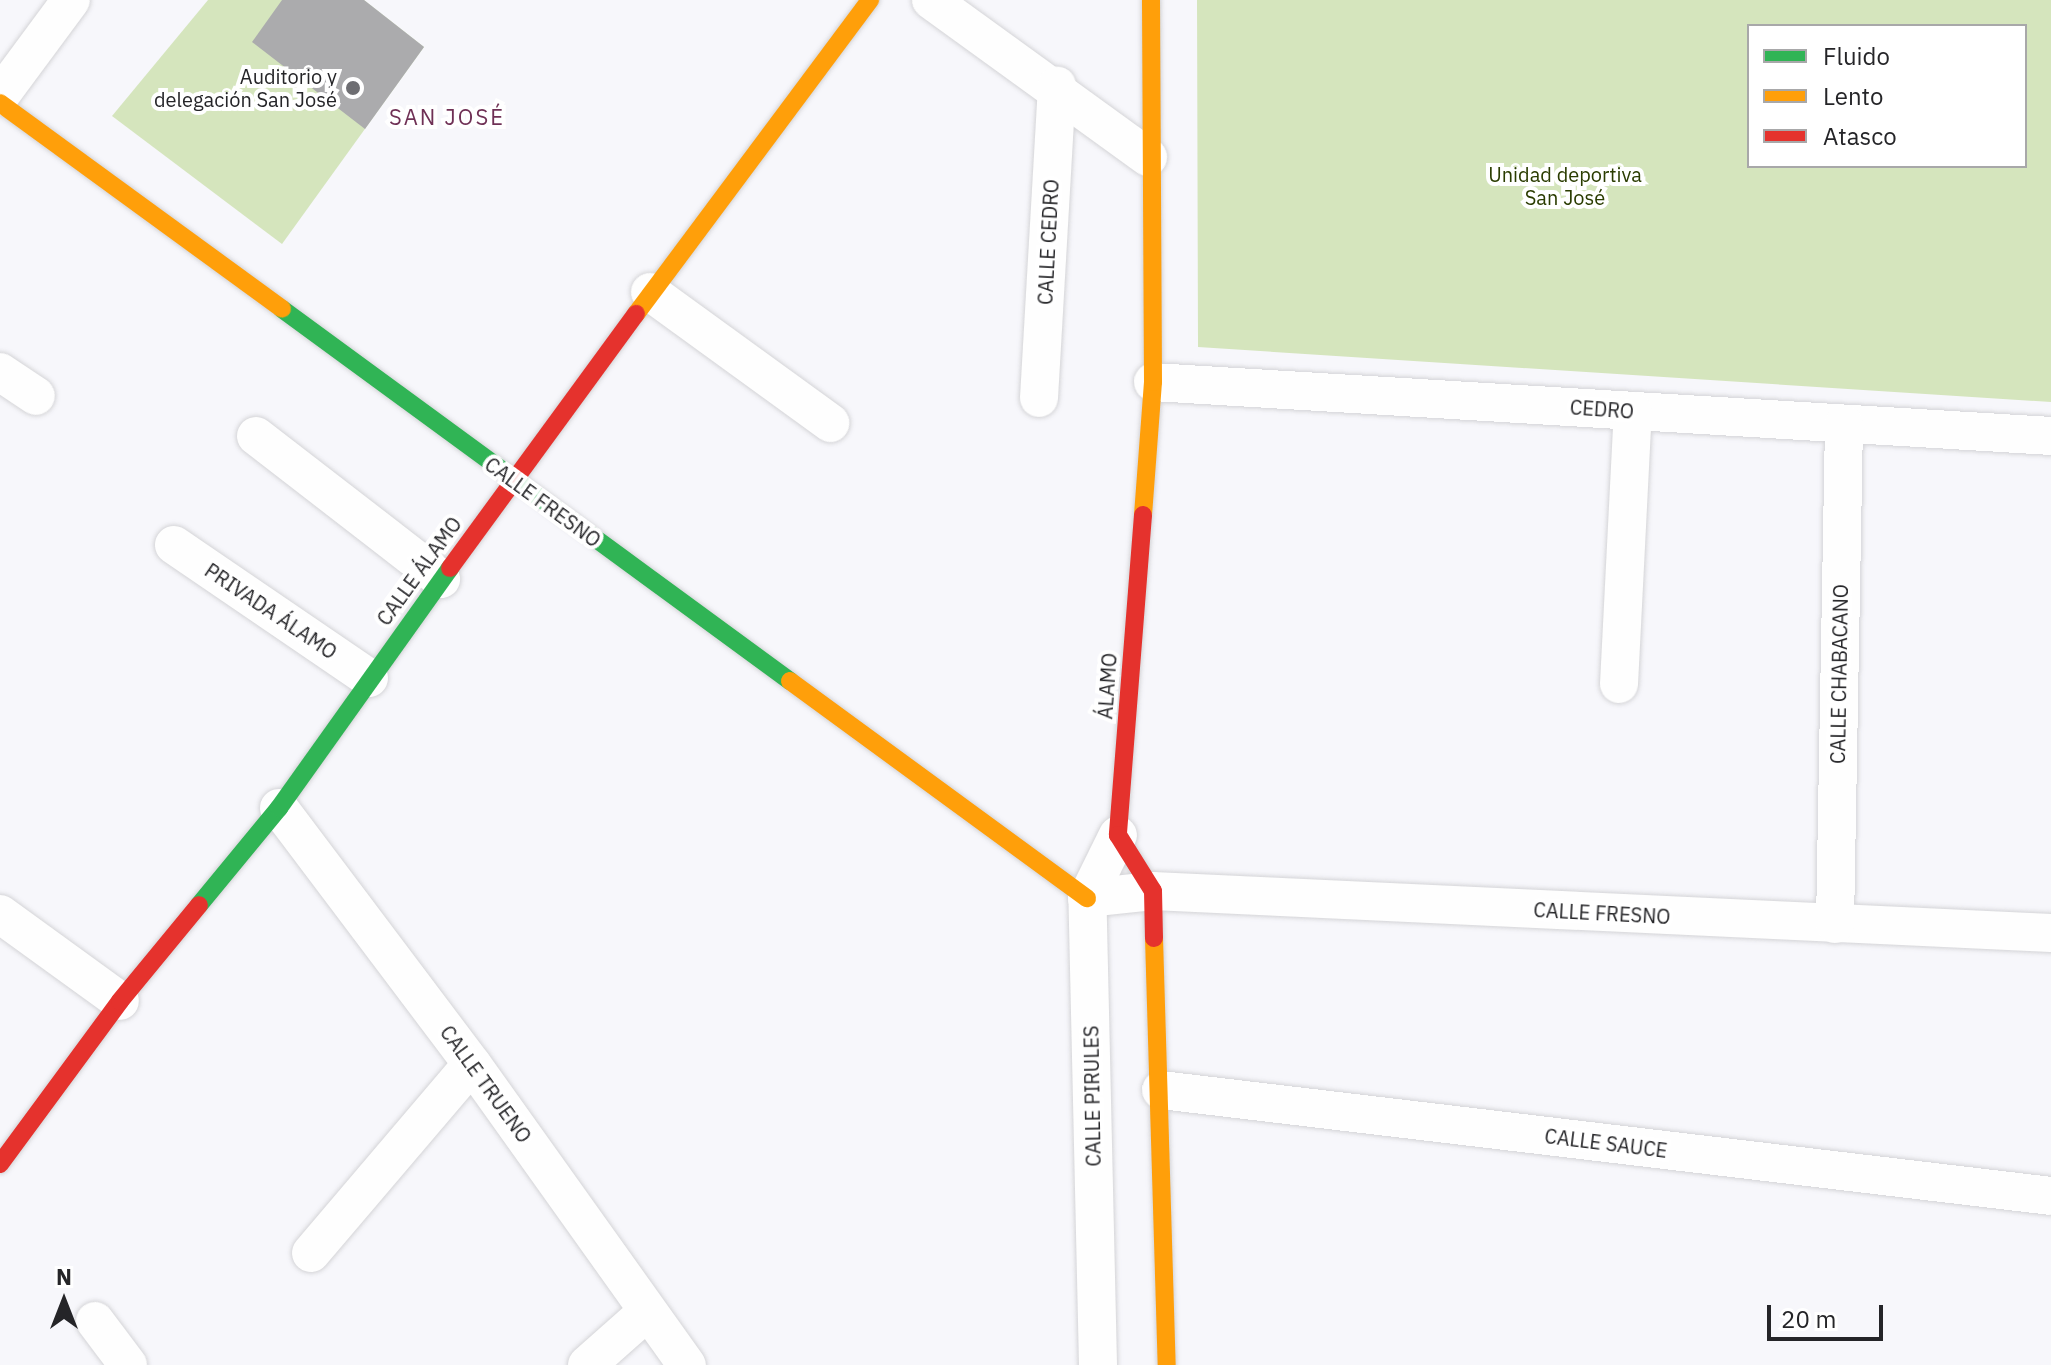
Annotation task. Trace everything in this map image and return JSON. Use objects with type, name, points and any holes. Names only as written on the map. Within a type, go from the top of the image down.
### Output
[{"type":"street","points":[[0,96],[71,0]]},
{"type":"street","name":"CALLE ÁLAMO","points":[[0,1164],[120,1001],[279,808],[369,678],[650,292],[870,0]]},
{"type":"street","points":[[931,0],[1057,86],[1148,157]]},
{"type":"street","name":"ÁLAMO","points":[[1118,835],[1153,382],[1148,157],[1151,0]]},
{"type":"street","name":"CALLE CEDRO","points":[[1039,398],[1057,86]]},
{"type":"street","name":"CALLE FRESNO","points":[[0,103],[1087,898],[1153,891],[2051,933]]},
{"type":"street","points":[[650,292],[830,423]]},
{"type":"street","points":[[0,372],[36,396]]},
{"type":"street","name":"CEDRO","points":[[1153,382],[2051,436]]},
{"type":"street","points":[[1619,684],[1633,411]]},
{"type":"street","name":"CALLE CHABACANO","points":[[1835,924],[1844,424]]},
{"type":"street","points":[[256,436],[441,579]]},
{"type":"street","name":"PRIVADA ÁLAMO","points":[[174,545],[369,678]]},
{"type":"street","name":"CALLE TRUENO","points":[[279,808],[472,1064],[687,1365]]},
{"type":"street","points":[[1118,835],[1153,891],[1167,1365]]},
{"type":"street","name":"CALLE PIRULES","points":[[1098,1365],[1087,898],[1118,835]]},
{"type":"street","points":[[0,914],[120,1001]]},
{"type":"street","points":[[311,1253],[472,1064]]},
{"type":"street","name":"CALLE SAUCE","points":[[1161,1090],[2051,1196]]},
{"type":"street","points":[[587,1365],[648,1311]]},
{"type":"street","points":[[95,1321],[128,1365]]},
{"type":"green space","points":[[208,0],[364,0],[424,47],[282,244],[112,116]]},
{"type":"green space","name":"Unidad deportiva San José","points":[[1197,0],[2051,0],[2051,402],[1198,347]]},
{"type":"building","name":"Auditorio y delegación San José","points":[[282,0],[364,0],[424,47],[365,129],[252,42]]},
{"type":"traffic: fast","points":[[282,309],[790,681]]},
{"type":"traffic: fast","points":[[199,905],[279,808],[450,568]]},
{"type":"traffic: slow","points":[[636,314],[870,0]]},
{"type":"traffic: slow","points":[[1143,515],[1153,382],[1151,0]]},
{"type":"traffic: slow","points":[[0,103],[282,309]]},
{"type":"traffic: slow","points":[[790,681],[1087,898]]},
{"type":"traffic: slow","points":[[1154,938],[1167,1365]]},
{"type":"traffic: jam","points":[[450,568],[636,314]]},
{"type":"traffic: jam","points":[[1143,515],[1118,835],[1153,891],[1154,938]]},
{"type":"traffic: jam","points":[[0,1164],[120,1001],[199,905]]},
{"type":"place","name":"Auditorio y delegación San José","points":[[353,88]]},
{"type":"district","name":"SAN JOSÉ","points":[[447,117]]}]
